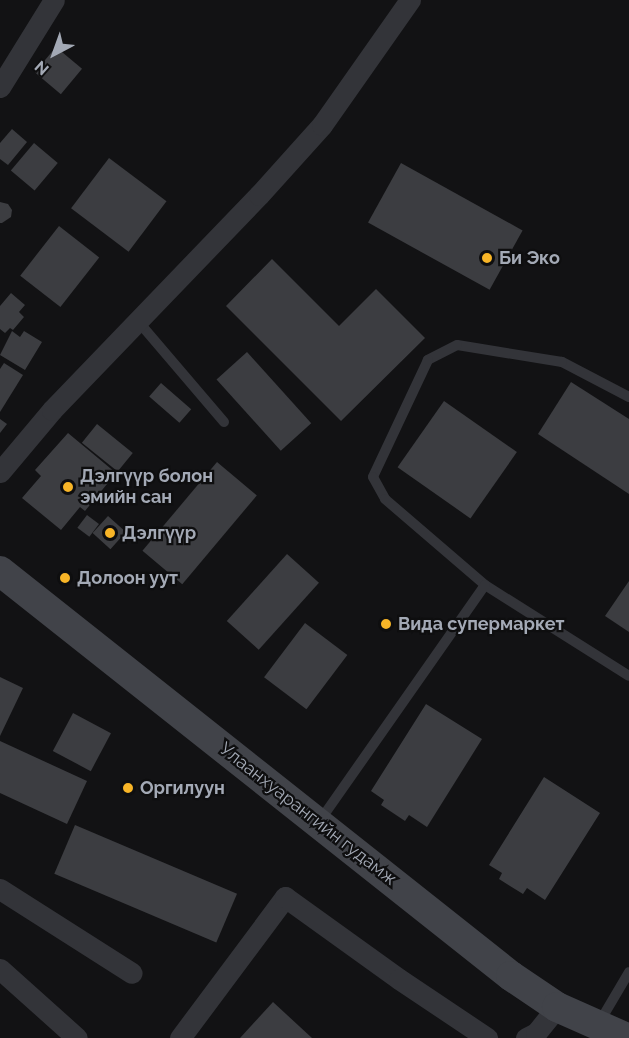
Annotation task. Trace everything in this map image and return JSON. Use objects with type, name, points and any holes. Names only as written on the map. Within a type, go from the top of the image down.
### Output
[{"type":"main road","name":"Улаанхуарангийн гудамж","points":[[0,572],[511,976],[557,1007],[627,1038]]},
{"type":"street","points":[[0,87],[54,0]]},
{"type":"street","points":[[0,471],[52,410],[259,195],[322,125],[410,0]]},
{"type":"street","points":[[0,889],[132,973]]},
{"type":"street","points":[[180,1038],[285,897],[399,979],[487,1038]]},
{"type":"street","points":[[0,969],[77,1038]]},
{"type":"street","points":[[526,1038],[536,1034],[557,1007]]},
{"type":"lane","points":[[137,320],[224,422]]},
{"type":"lane","points":[[629,397],[562,362],[457,345],[428,360],[373,477],[385,499],[485,585],[629,676]]},
{"type":"lane","points":[[319,822],[485,585]]},
{"type":"lane","points":[[598,1026],[629,972]]},
{"type":"building","points":[[56,47],[82,69],[61,94],[35,72]]},
{"type":"building","points":[[12,129],[27,142],[8,165],[0,159],[0,143]]},
{"type":"building","points":[[34,143],[58,163],[35,191],[11,171]]},
{"type":"building","points":[[109,158],[167,201],[129,252],[71,208]]},
{"type":"building","points":[[401,163],[523,230],[490,290],[368,222]]},
{"type":"building","points":[[0,202],[8,204],[12,210],[11,217],[2,223],[0,223]]},
{"type":"building","points":[[59,226],[99,257],[60,307],[20,276]]},
{"type":"building","points":[[272,259],[339,326],[376,289],[425,338],[341,421],[226,306]]},
{"type":"building","points":[[11,293],[25,305],[19,312],[24,317],[13,330],[10,328],[5,333],[0,329],[0,306]]},
{"type":"building","points":[[12,331],[20,337],[24,331],[42,342],[25,370],[0,355]]},
{"type":"building","points":[[247,352],[311,423],[281,451],[217,379]]},
{"type":"building","points":[[4,363],[23,375],[0,412],[0,369]]},
{"type":"building","points":[[571,382],[629,419],[629,494],[538,434]]},
{"type":"building","points":[[161,383],[191,409],[179,423],[149,397]]},
{"type":"building","points":[[444,401],[517,452],[470,518],[398,467]]},
{"type":"building","points":[[0,419],[7,424],[0,433]]},
{"type":"building","points":[[97,424],[133,453],[118,472],[82,443]]},
{"type":"building","name":"Дэлгүүр болон эмийн сан","points":[[68,433],[116,473],[85,511],[80,507],[61,530],[22,498],[41,476],[35,470]]},
{"type":"building","points":[[217,462],[257,495],[182,584],[142,551]]},
{"type":"building","points":[[87,515],[99,524],[89,537],[77,528]]},
{"type":"building","name":"Дэлгүүр","points":[[108,516],[126,532],[110,549],[93,533]]},
{"type":"building","points":[[287,554],[319,583],[259,650],[227,621]]},
{"type":"building","points":[[629,581],[629,632],[605,616]]},
{"type":"building","points":[[305,623],[347,655],[306,709],[264,677]]},
{"type":"building","points":[[0,677],[23,688],[0,736]]},
{"type":"building","points":[[426,704],[482,739],[427,827],[409,815],[405,821],[381,805],[384,800],[371,791]]},
{"type":"building","points":[[73,713],[111,733],[91,771],[53,751]]},
{"type":"building","points":[[0,741],[87,781],[67,824],[0,793]]},
{"type":"building","points":[[544,777],[600,813],[545,900],[527,888],[523,894],[499,879],[502,873],[489,865]]},
{"type":"building","points":[[75,825],[237,894],[216,943],[54,874]]},
{"type":"building","points":[[273,1002],[312,1038],[240,1038]]},
{"type":"place","name":"Би Эко","points":[[487,258]]},
{"type":"place","name":"Дэлгүүр болон эмийн сан","points":[[68,487]]},
{"type":"place","name":"Дэлгүүр","points":[[110,533]]},
{"type":"place","name":"Долоон уут","points":[[65,578]]},
{"type":"place","name":"Вида супермаркет","points":[[386,624]]},
{"type":"place","name":"Оргилуун","points":[[128,788]]}]
